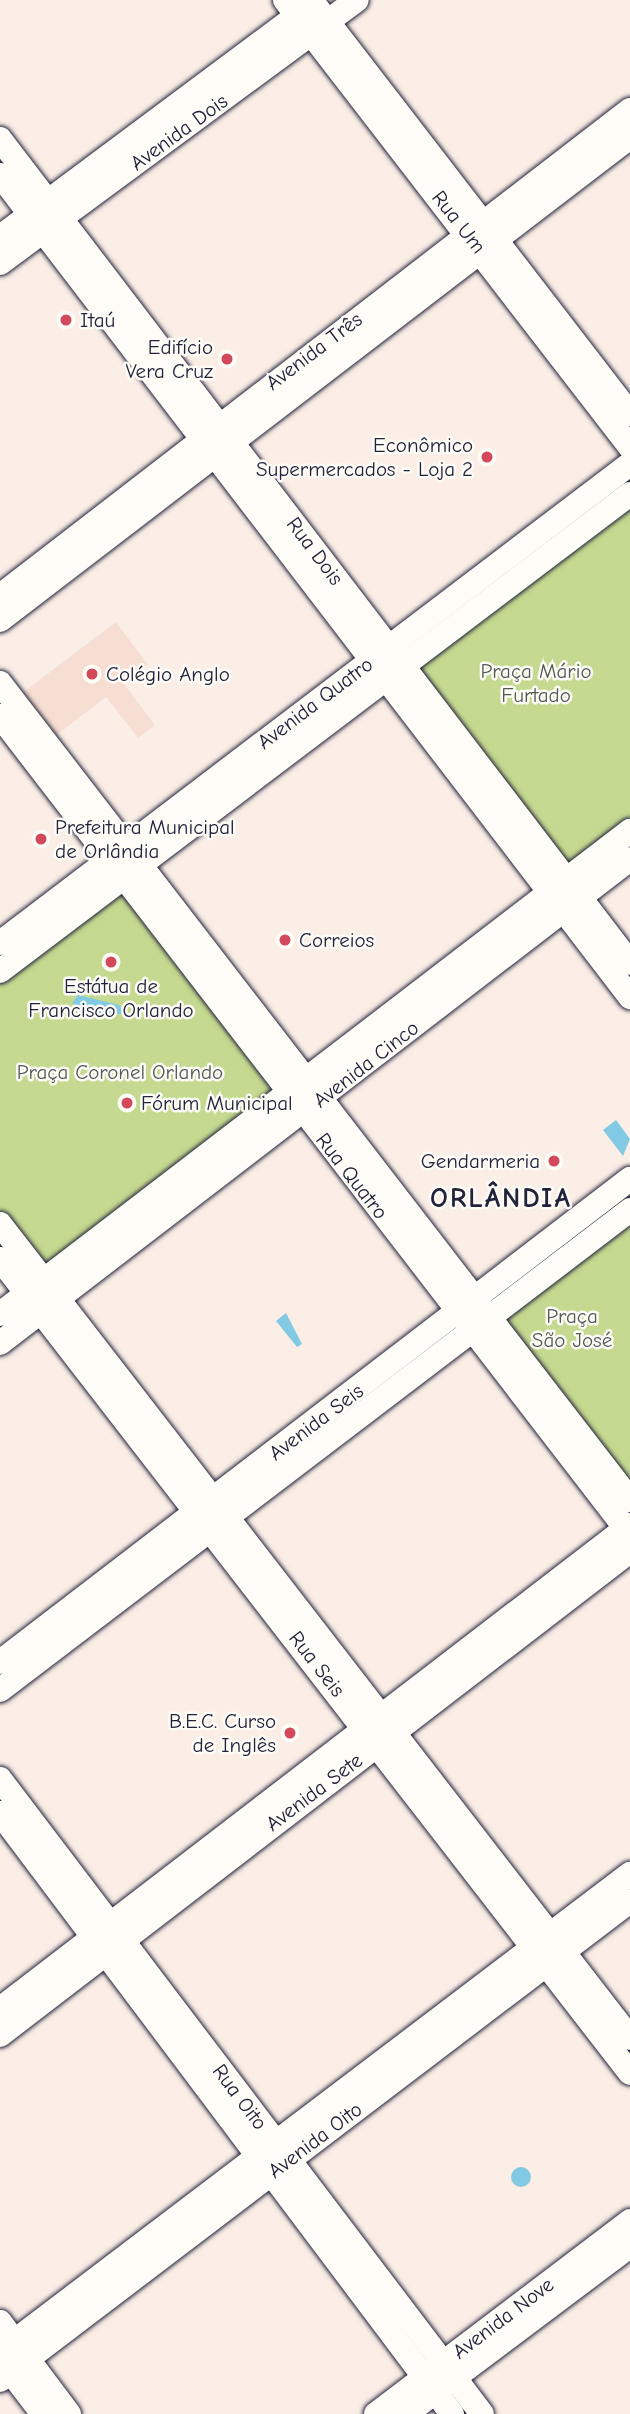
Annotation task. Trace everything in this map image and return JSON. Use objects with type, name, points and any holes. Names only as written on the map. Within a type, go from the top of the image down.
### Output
[{"type":"street","name":"Avenida Dois","points":[[0,263],[45,217],[309,11],[357,0]]},
{"type":"street","name":"Rua Um","points":[[309,11],[482,237],[630,446]]},
{"type":"street","name":"Avenida Três","points":[[0,596],[218,439],[482,237],[630,110]]},
{"type":"street","name":"Avenida Três","points":[[482,237],[630,137]]},
{"type":"street","name":"Rua Dois","points":[[0,139],[45,217],[218,439],[565,895],[630,997]]},
{"type":"street","name":"Rua Dois","points":[[0,175],[45,217]]},
{"type":"street","name":"Avenida Dois","points":[[0,237],[45,217]]},
{"type":"street","name":"Rua Um","points":[[482,237],[630,414]]},
{"type":"street","name":"Avenida Três","points":[[0,620],[218,439]]},
{"type":"street","name":"Avenida Quatro","points":[[388,663],[630,464]]},
{"type":"street","name":"Avenida Quatro","points":[[0,943],[124,861],[388,663],[630,494]]},
{"type":"street","name":"Rua Quatro","points":[[0,683],[124,861],[473,1316],[629,1534]]},
{"type":"street","name":"Rua Quatro","points":[[0,716],[124,861]]},
{"type":"street","name":"Avenida Cinco","points":[[0,1343],[42,1297],[565,895],[630,831]]},
{"type":"street","name":"Avenida Cinco","points":[[565,895],[630,859]]},
{"type":"street","name":"Avenida Quatro","points":[[0,971],[124,861]]},
{"type":"street","name":"Rua Dois","points":[[565,895],[630,963]]},
{"type":"street","name":"Avenida Seis","points":[[473,1316],[630,1179]]},
{"type":"street","name":"Avenida Seis","points":[[0,1662],[212,1513],[473,1316],[630,1210]]},
{"type":"street","name":"Rua Seis","points":[[0,1224],[42,1297],[549,1950],[630,2073]]},
{"type":"street","name":"Rua Seis","points":[[0,1259],[42,1297]]},
{"type":"street","name":"Avenida Cinco","points":[[0,1314],[42,1297]]},
{"type":"street","name":"Rua Quatro","points":[[473,1316],[630,1500]]},
{"type":"street","name":"Avenida Seis","points":[[0,1690],[212,1513]]},
{"type":"street","name":"Avenida Sete","points":[[0,2009],[106,1939],[629,1534]]},
{"type":"street","name":"Rua Oito","points":[[0,1779],[106,1939]]},
{"type":"street","name":"Rua Oito","points":[[0,1813],[106,1939],[439,2377],[482,2414]]},
{"type":"street","name":"Avenida Oito","points":[[549,1950],[630,1874]]},
{"type":"street","name":"Avenida Oito","points":[[8,2355],[549,1950],[630,1900]]},
{"type":"street","name":"Avenida Sete","points":[[0,2035],[106,1939]]},
{"type":"street","name":"Rua Seis","points":[[549,1950],[630,2038]]},
{"type":"street","name":"Avenida Nove","points":[[406,2414],[439,2377],[630,2221]]},
{"type":"street","name":"Avenida Nove","points":[[376,2414],[439,2377],[630,2246]]},
{"type":"street","points":[[8,2355],[43,2414]]},
{"type":"street","points":[[8,2355],[69,2414]]},
{"type":"street","name":"Rua Oito","points":[[439,2377],[452,2414]]},
{"type":"shaded area","name":"Colégio Anglo","points":[[116,622],[148,665],[124,684],[155,725],[138,738],[106,697],[46,743],[13,700]]},
{"type":"green space","name":"Praça Mário Furtado","points":[[630,495],[630,830],[566,879],[405,666]]},
{"type":"green space","name":"Praça Coronel Orlando","points":[[122,877],[289,1094],[44,1281],[0,1225],[0,971]]},
{"type":"green space","name":"Praça São José","points":[[630,1209],[630,1500],[489,1318]]},
{"type":"water","points":[[78,995],[119,1005],[124,1014],[86,1013],[72,1003]]},
{"type":"water","points":[[616,1120],[630,1139],[623,1156],[603,1130]]},
{"type":"water","points":[[286,1313],[302,1344],[297,1347],[276,1321]]},
{"type":"water","points":[[517,2167],[525,2167],[531,2177],[525,2187],[517,2187],[511,2181],[511,2173]]},
{"type":"place","name":"Itaú","points":[[66,320]]},
{"type":"place","name":"Edifício Vera Cruz","points":[[227,359]]},
{"type":"place","name":"Econômico Supermercados - Loja 2","points":[[487,457]]},
{"type":"place","name":"Colégio Anglo","points":[[92,674]]},
{"type":"place","name":"Prefeitura Municipal de Orlândia","points":[[41,839]]},
{"type":"place","name":"Correios","points":[[285,940]]},
{"type":"place","name":"Estátua de Francisco Orlando","points":[[111,962]]},
{"type":"place","name":"Fórum Municipal","points":[[127,1103]]},
{"type":"place","name":"Gendarmeria","points":[[554,1161]]},
{"type":"place","name":"B.E.C. Curso de Inglês","points":[[290,1733]]},
{"type":"district","name":"ORLÂNDIA","points":[[501,1198]]}]
